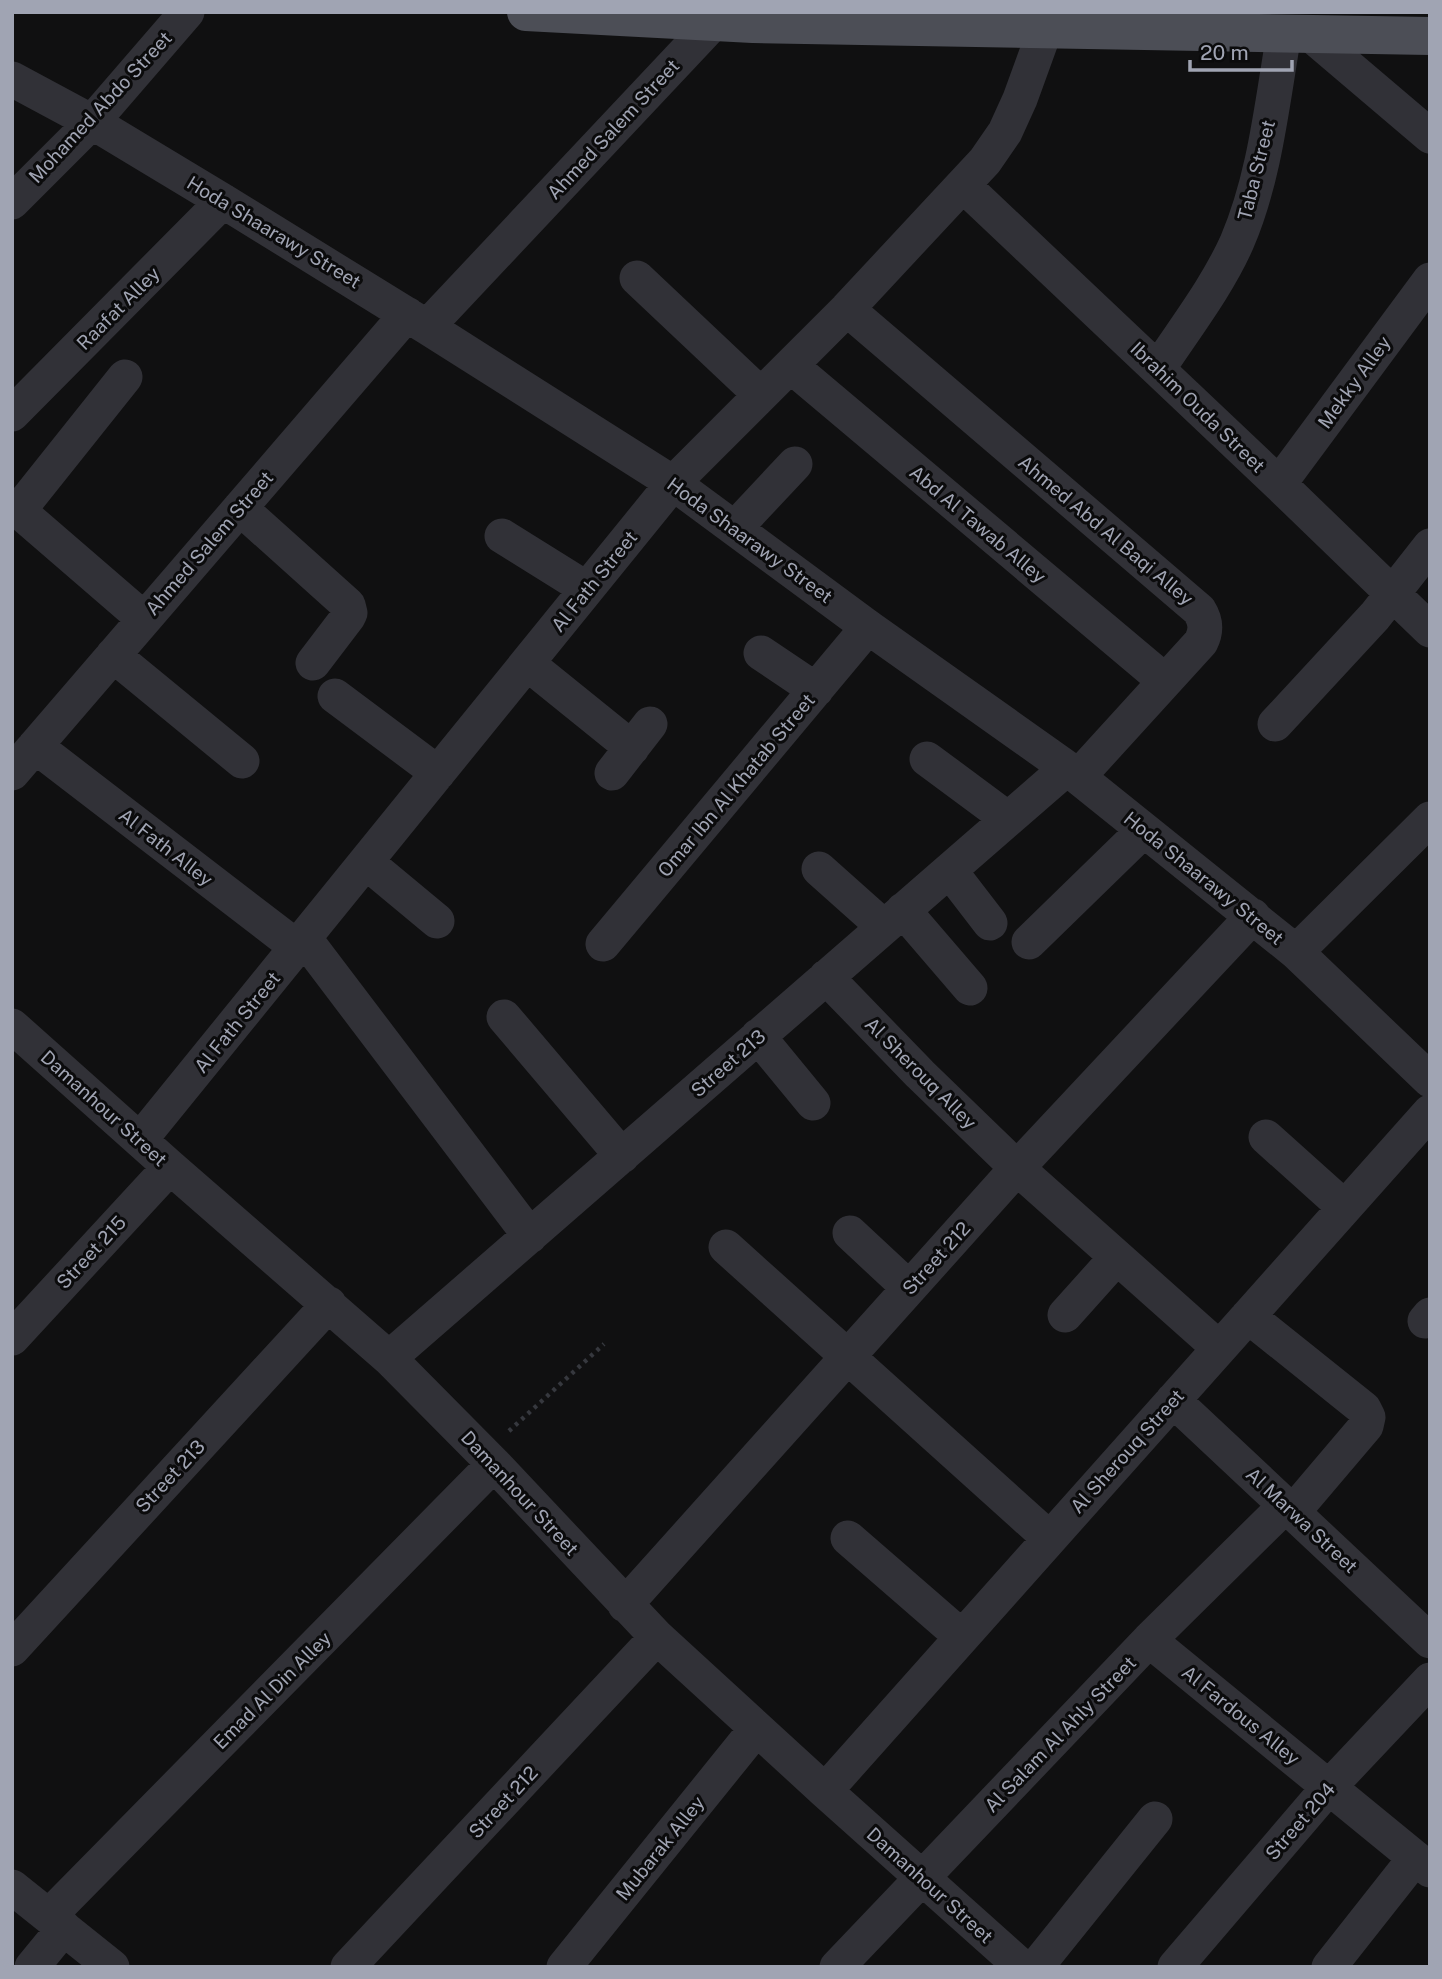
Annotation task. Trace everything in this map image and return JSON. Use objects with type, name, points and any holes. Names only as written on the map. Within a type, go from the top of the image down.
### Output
[{"type":"main road","points":[[526,12],[713,23],[753,18],[1031,24],[1135,22],[1285,28],[1377,24],[1430,36]]},
{"type":"street","name":"Mohamed Abdo Street","points":[[12,202],[92,122],[187,12]]},
{"type":"street","name":"Ahmed Salem Street","points":[[21,756],[144,620],[240,508],[417,320],[713,23]]},
{"type":"street","name":"Al Fath Street","points":[[140,1140],[673,483],[847,309],[985,161],[1004,132],[1020,99],[1031,24]]},
{"type":"street","points":[[1285,28],[1430,136]]},
{"type":"street","name":"Taba Street","points":[[1158,369],[1223,269],[1248,212],[1257,182],[1285,28]]},
{"type":"street","name":"Hoda Shaarawy Street","points":[[12,79],[92,122],[223,201],[417,320],[673,483],[868,627],[1072,772],[1296,952],[1430,1080]]},
{"type":"street","name":"Ibrahim Ouda Street","points":[[964,186],[1430,630]]},
{"type":"street","name":"Raafat Alley","points":[[12,414],[223,201]]},
{"type":"street","points":[[637,278],[761,395]]},
{"type":"street","name":"Mekky Alley","points":[[1279,484],[1430,280]]},
{"type":"street","name":"Ahmed Abd Al Baqi Alley","points":[[847,309],[1204,617],[1205,634],[1201,642],[1072,772]]},
{"type":"street","name":"Abd Al Tawab Alley","points":[[791,366],[1165,681]]},
{"type":"street","points":[[125,377],[16,507],[144,620]]},
{"type":"street","points":[[734,528],[795,464]]},
{"type":"street","points":[[240,508],[348,605],[348,617],[313,663]]},
{"type":"street","points":[[502,536],[587,589]]},
{"type":"street","points":[[1275,723],[1375,617],[1430,546]]},
{"type":"street","name":"Omar Ibn Al Khatab Street","points":[[603,944],[868,627]]},
{"type":"street","points":[[761,653],[816,690]]},
{"type":"street","points":[[113,655],[242,761]]},
{"type":"street","points":[[528,664],[631,748]]},
{"type":"street","points":[[335,696],[438,773]]},
{"type":"street","name":"Al Fath Alley","points":[[21,756],[301,943],[530,1236]]},
{"type":"street","points":[[927,759],[1007,819]]},
{"type":"street","name":"Street 213","points":[[389,1358],[1007,819],[1072,772]]},
{"type":"street","points":[[1296,952],[1430,819]]},
{"type":"street","points":[[1029,942],[1144,830]]},
{"type":"street","points":[[366,862],[437,921]]},
{"type":"street","points":[[819,869],[893,919],[970,988]]},
{"type":"street","points":[[950,871],[990,923]]},
{"type":"street","name":"Street 212","points":[[625,1605],[1017,1167],[1252,916]]},
{"type":"street","name":"Al Sherouq Alley","points":[[826,977],[920,1074],[1017,1167],[1219,1348]]},
{"type":"street","points":[[504,1017],[622,1156]]},
{"type":"street","name":"Damanhour Street","points":[[14,1031],[389,1358],[489,1459],[657,1637],[1022,1967]]},
{"type":"street","points":[[758,1037],[813,1102]]},
{"type":"street","name":"Al Sherouq Street","points":[[825,1791],[1430,1112]]},
{"type":"street","points":[[1266,1137],[1344,1207]]},
{"type":"street","name":"Street 215","points":[[12,1338],[170,1167]]},
{"type":"street","points":[[850,1233],[909,1288]]},
{"type":"street","points":[[726,1247],[1049,1538]]},
{"type":"street","points":[[1065,1315],[1117,1257]]},
{"type":"street","name":"Street 213","points":[[12,1648],[329,1304]]},
{"type":"street","name":"Al Salam Al Ahly Street","points":[[837,1967],[1149,1640],[1289,1509],[1366,1426],[1368,1417],[1364,1409],[1248,1316]]},
{"type":"street","name":"Al Marwa Street","points":[[1173,1400],[1430,1641]]},
{"type":"street","name":"Emad Al Din Alley","points":[[32,1967],[57,1922],[489,1459]]},
{"type":"street","points":[[848,1538],[962,1637]]},
{"type":"street","name":"Street 212","points":[[348,1967],[657,1637]]},
{"type":"street","name":"Al Fardous Alley","points":[[1149,1640],[1422,1864]]},
{"type":"street","name":"Street 204","points":[[1175,1967],[1329,1787],[1430,1680]]},
{"type":"street","name":"Mubarak Alley","points":[[573,1963],[756,1728]]},
{"type":"street","points":[[1035,1967],[1155,1819]]},
{"type":"street","points":[[1329,1967],[1422,1864]]},
{"type":"street","points":[[12,1887],[112,1967]]},
{"type":"path","points":[[489,1459],[604,1344]]}]
